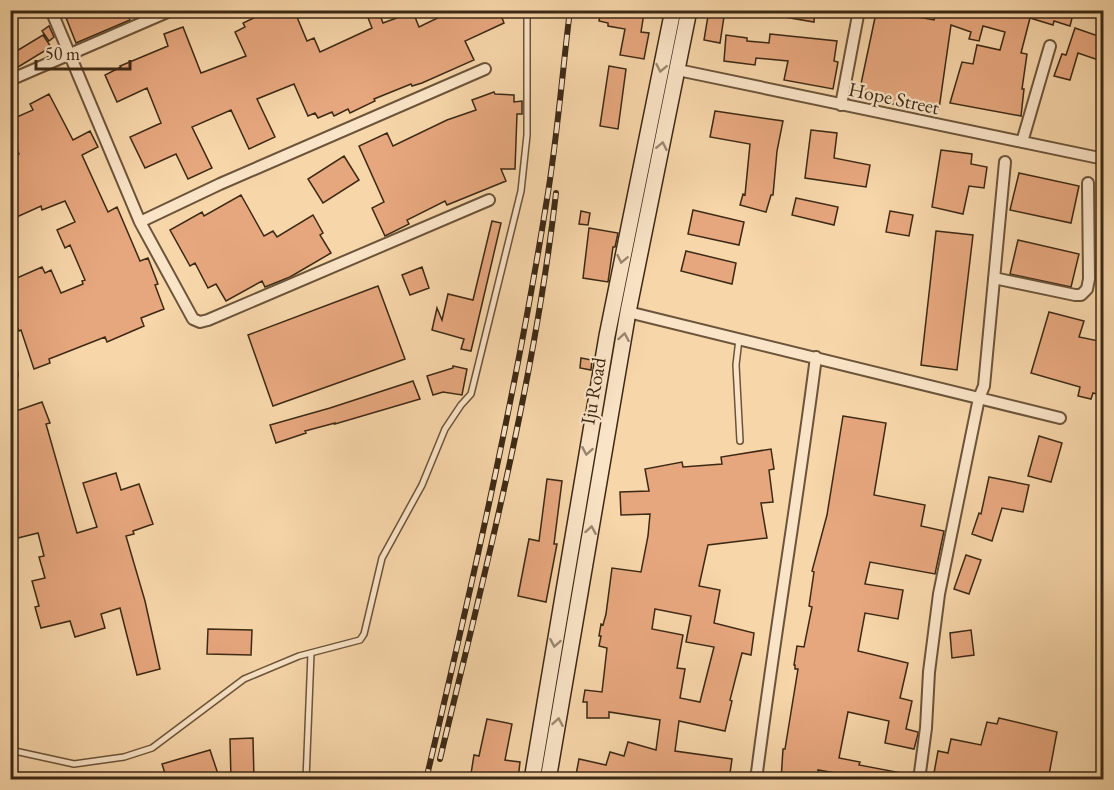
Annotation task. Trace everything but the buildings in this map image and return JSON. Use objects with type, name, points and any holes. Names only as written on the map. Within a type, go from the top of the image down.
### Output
[{"type":"main road","name":"Iju Road","points":[[532,780],[607,336],[672,10]]},
{"type":"main road","name":"Iju Road","points":[[548,780],[628,312],[689,10]]},
{"type":"street","points":[[51,10],[140,222],[193,319],[200,322],[208,320],[489,200]]},
{"type":"street","points":[[10,80],[172,10]]},
{"type":"street","points":[[841,105],[859,10]]},
{"type":"street","points":[[1022,142],[1050,46]]},
{"type":"street","points":[[140,222],[220,184],[484,69]]},
{"type":"street","name":"Hope Street","points":[[678,70],[1104,159]]},
{"type":"street","points":[[919,780],[939,594],[979,398],[984,386],[1005,162]]},
{"type":"street","points":[[994,278],[1075,295],[1081,295],[1087,289],[1088,183]]},
{"type":"street","points":[[628,312],[1060,418]]},
{"type":"street","points":[[756,780],[774,638],[798,492],[816,357]]},
{"type":"lane","points":[[10,750],[74,764],[124,757],[152,748],[244,679],[311,653],[360,640],[364,634],[382,558],[422,485],[445,429],[471,394],[521,191],[527,135],[526,10]]},
{"type":"lane","points":[[739,339],[736,365],[740,441]]},
{"type":"lane","points":[[306,780],[311,653]]},
{"type":"railway","points":[[426,780],[476,565],[534,277],[550,181],[570,10]]},
{"type":"railway","points":[[440,759],[507,478],[535,336],[556,193]]}]
